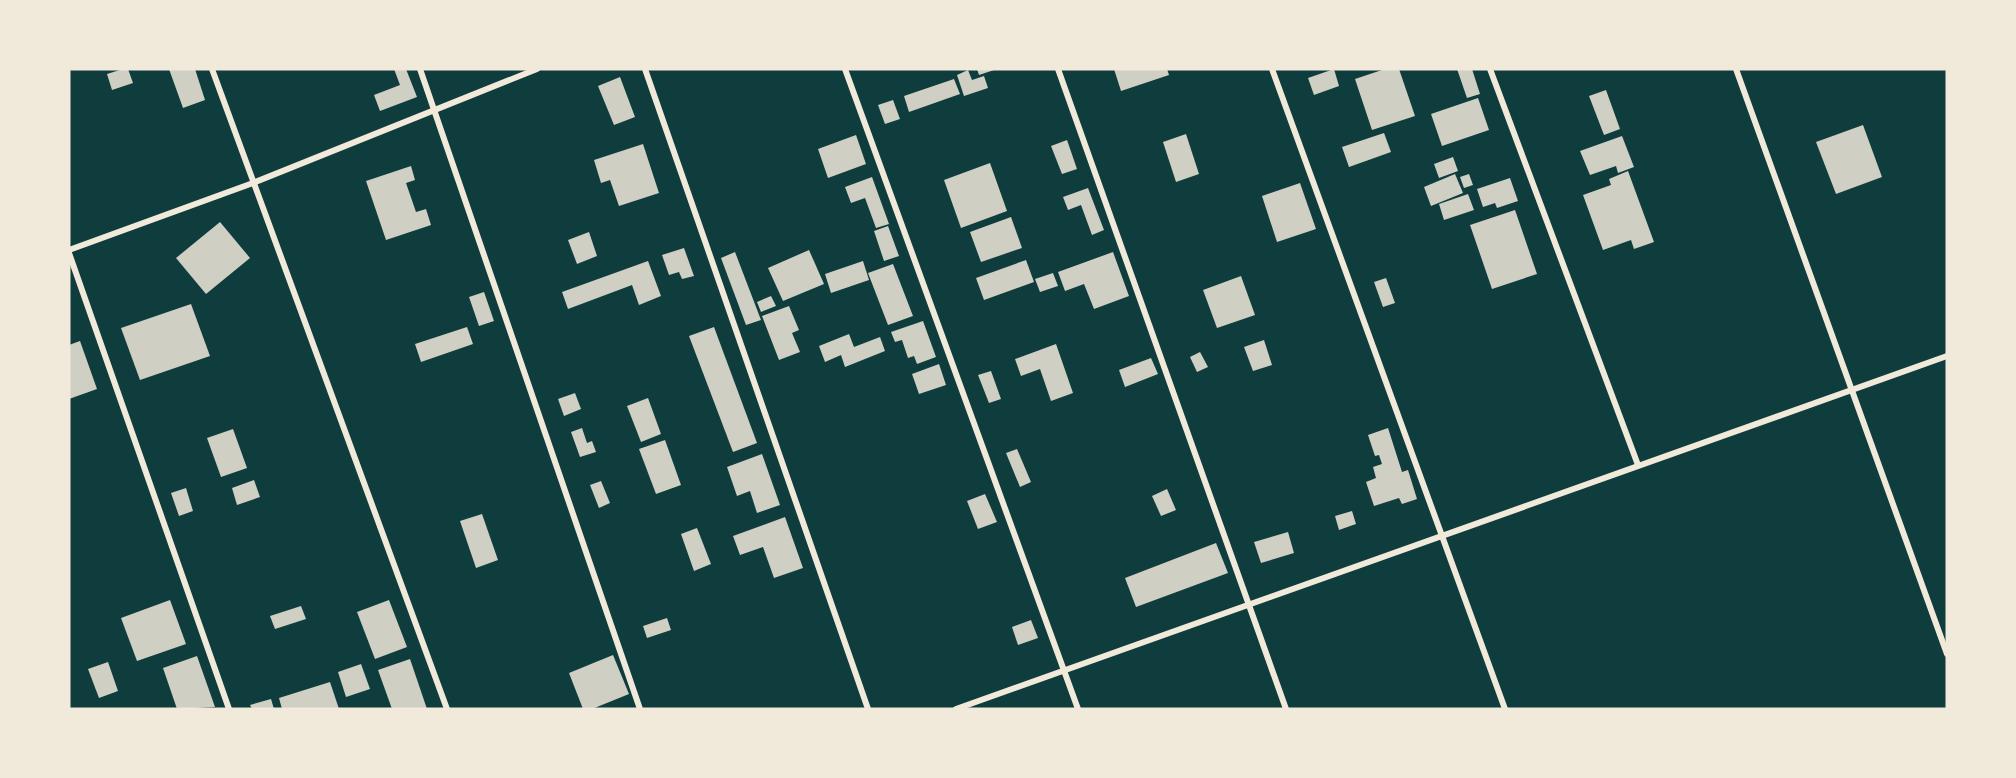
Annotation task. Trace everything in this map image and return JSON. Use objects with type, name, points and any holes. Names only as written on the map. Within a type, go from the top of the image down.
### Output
[{"type":"street","points":[[212,69],[447,709]]},
{"type":"street","points":[[420,69],[640,709]]},
{"type":"street","points":[[229,709],[69,252],[253,183],[435,108],[537,69]]},
{"type":"street","points":[[645,69],[868,709]]},
{"type":"street","points":[[845,69],[1078,709]]},
{"type":"street","points":[[1058,69],[1286,709]]},
{"type":"street","points":[[1272,69],[1505,709]]},
{"type":"street","points":[[1490,69],[1638,465]]},
{"type":"street","points":[[1736,69],[1853,388],[1947,654]]},
{"type":"street","points":[[956,709],[1947,356]]},
{"type":"building","points":[[128,69],[133,83],[112,90],[107,74]]},
{"type":"building","points":[[169,69],[195,69],[205,100],[183,108]]},
{"type":"building","points":[[394,69],[406,69],[417,97],[380,111],[374,95],[400,85]]},
{"type":"building","points":[[977,69],[997,69],[979,75]]},
{"type":"building","points":[[1114,69],[1167,69],[1169,75],[1121,91]]},
{"type":"building","points":[[1334,69],[1339,86],[1314,95],[1308,78]]},
{"type":"building","points":[[1385,69],[1399,69],[1415,116],[1372,130],[1355,79]]},
{"type":"building","points":[[1457,69],[1472,69],[1480,94],[1467,98]]},
{"type":"building","points":[[968,70],[972,80],[984,76],[988,88],[964,96],[957,75]]},
{"type":"building","points":[[620,77],[635,117],[614,125],[598,86]]},
{"type":"building","points":[[954,79],[960,94],[909,112],[904,96]]},
{"type":"building","points":[[1606,90],[1620,129],[1604,135],[1589,96]]},
{"type":"building","points":[[1478,98],[1489,130],[1442,146],[1431,114]]},
{"type":"building","points":[[893,100],[900,119],[885,124],[878,105]]},
{"type":"building","points":[[1863,125],[1882,177],[1836,194],[1816,142]]},
{"type":"building","points":[[1384,133],[1391,152],[1349,167],[1342,147]]},
{"type":"building","points":[[1186,134],[1199,174],[1176,182],[1163,142]]},
{"type":"building","points":[[856,135],[866,164],[828,178],[818,149]]},
{"type":"building","points":[[1622,136],[1634,167],[1618,173],[1616,166],[1590,175],[1580,151]]},
{"type":"building","points":[[1067,140],[1077,169],[1062,174],[1051,146]]},
{"type":"building","points":[[643,144],[659,193],[619,206],[610,180],[601,183],[594,160]]},
{"type":"building","points":[[1453,157],[1458,171],[1439,178],[1434,164]]},
{"type":"building","points":[[990,163],[1007,211],[961,228],[944,180]]},
{"type":"building","points":[[411,166],[415,180],[406,183],[416,212],[426,209],[431,225],[386,240],[366,181]]},
{"type":"building","points":[[1628,171],[1654,242],[1634,249],[1631,240],[1603,250],[1583,195],[1611,185],[1609,179]]},
{"type":"building","points":[[1455,174],[1463,193],[1431,206],[1424,187]]},
{"type":"building","points":[[1469,174],[1473,185],[1464,188],[1460,177]]},
{"type":"building","points":[[872,177],[889,224],[876,228],[865,198],[851,203],[845,187]]},
{"type":"building","points":[[1510,178],[1518,201],[1497,208],[1495,203],[1483,207],[1477,189]]},
{"type":"building","points":[[1300,183],[1316,229],[1277,242],[1262,196]]},
{"type":"building","points":[[1088,188],[1104,230],[1092,235],[1081,205],[1068,210],[1063,197]]},
{"type":"building","points":[[1468,194],[1474,210],[1444,220],[1439,204]]},
{"type":"building","points":[[1515,210],[1537,274],[1492,289],[1470,225]]},
{"type":"building","points":[[1011,217],[1022,248],[981,262],[970,232]]},
{"type":"building","points":[[220,222],[250,258],[206,294],[176,258]]},
{"type":"building","points":[[888,226],[899,256],[884,261],[874,231]]},
{"type":"building","points":[[589,232],[597,256],[577,264],[568,240]]},
{"type":"building","points":[[684,248],[694,276],[682,279],[679,272],[669,275],[662,255]]},
{"type":"building","points":[[809,250],[824,284],[783,301],[768,268]]},
{"type":"building","points":[[735,252],[761,320],[746,325],[721,258]]},
{"type":"building","points":[[1113,252],[1129,296],[1094,309],[1084,284],[1065,291],[1058,272]]},
{"type":"building","points":[[1026,260],[1034,282],[984,300],[976,278]]},
{"type":"building","points":[[648,261],[661,296],[639,305],[632,285],[568,309],[562,292]]},
{"type":"building","points":[[863,261],[869,280],[831,293],[825,274]]},
{"type":"building","points":[[893,264],[913,316],[888,325],[868,273]]},
{"type":"building","points":[[1053,273],[1058,286],[1040,292],[1035,279]]},
{"type":"building","points":[[1241,276],[1255,315],[1217,328],[1203,290]]},
{"type":"building","points":[[1386,278],[1395,303],[1383,307],[1374,282]]},
{"type":"building","points":[[484,292],[494,321],[479,326],[469,297]]},
{"type":"building","points":[[771,296],[776,306],[761,312],[757,302]]},
{"type":"building","points":[[191,304],[210,356],[140,380],[121,328]]},
{"type":"building","points":[[789,306],[799,330],[792,333],[800,352],[779,360],[762,316]]},
{"type":"building","points":[[923,321],[936,357],[917,364],[914,356],[908,358],[902,340],[895,342],[891,332]]},
{"type":"building","points":[[467,327],[473,344],[421,362],[415,344]]},
{"type":"building","points":[[714,327],[757,443],[733,452],[689,336]]},
{"type":"building","points":[[849,334],[854,347],[880,337],[885,351],[845,367],[841,355],[825,362],[819,346]]},
{"type":"building","points":[[1264,340],[1272,365],[1253,371],[1244,347]]},
{"type":"building","points":[[80,341],[97,389],[69,399],[69,345]]},
{"type":"building","points":[[1056,344],[1073,393],[1051,401],[1040,369],[1021,376],[1015,359]]},
{"type":"building","points":[[1200,352],[1208,367],[1197,372],[1190,357]]},
{"type":"building","points":[[1151,358],[1158,374],[1125,387],[1119,370]]},
{"type":"building","points":[[939,364],[946,385],[919,394],[912,374]]},
{"type":"building","points":[[991,371],[1001,399],[989,403],[978,375]]},
{"type":"building","points":[[575,393],[581,409],[564,416],[558,399]]},
{"type":"building","points":[[648,398],[661,434],[641,442],[627,406]]},
{"type":"building","points":[[582,428],[587,443],[592,441],[596,452],[580,457],[571,432]]},
{"type":"building","points":[[1388,428],[1402,472],[1408,470],[1417,499],[1402,504],[1399,498],[1374,506],[1366,482],[1376,478],[1373,467],[1382,464],[1379,455],[1375,456],[1368,435]]},
{"type":"building","points":[[233,429],[247,468],[221,477],[207,438]]},
{"type":"building","points":[[665,440],[681,485],[656,494],[639,449]]},
{"type":"building","points":[[1017,449],[1031,482],[1020,487],[1006,453]]},
{"type":"building","points":[[762,454],[780,505],[757,513],[750,491],[737,496],[727,467]]},
{"type":"building","points":[[254,480],[260,497],[237,505],[232,488]]},
{"type":"building","points":[[601,481],[610,503],[599,508],[590,485]]},
{"type":"building","points":[[186,488],[193,511],[179,516],[171,493]]},
{"type":"building","points":[[1167,489],[1176,510],[1161,516],[1152,496]]},
{"type":"building","points":[[985,494],[997,522],[978,529],[967,501]]},
{"type":"building","points":[[1352,511],[1356,524],[1339,530],[1335,516]]},
{"type":"building","points":[[482,514],[498,560],[476,568],[460,521]]},
{"type":"building","points":[[785,517],[803,568],[774,578],[763,547],[740,555],[733,536]]},
{"type":"building","points":[[697,528],[711,564],[694,571],[681,534]]},
{"type":"building","points":[[1288,532],[1294,553],[1261,563],[1254,542]]},
{"type":"building","points":[[1216,543],[1228,573],[1136,607],[1125,578]]},
{"type":"building","points":[[170,600],[186,644],[137,661],[121,618]]},
{"type":"building","points":[[389,600],[407,647],[375,659],[357,612]]},
{"type":"building","points":[[301,606],[306,619],[275,629],[270,616]]},
{"type":"building","points":[[667,618],[671,630],[647,638],[643,626]]},
{"type":"building","points":[[1031,620],[1038,638],[1018,645],[1012,627]]},
{"type":"building","points":[[613,655],[629,694],[592,709],[583,709],[569,673]]},
{"type":"building","points":[[197,656],[215,707],[177,709],[163,668]]},
{"type":"building","points":[[410,659],[427,709],[392,709],[378,670]]},
{"type":"building","points":[[108,662],[118,691],[99,698],[88,669]]},
{"type":"building","points":[[361,664],[370,689],[346,697],[338,672]]},
{"type":"building","points":[[330,682],[339,709],[282,709],[279,698]]},
{"type":"building","points":[[271,699],[274,709],[252,709],[250,705]]}]
